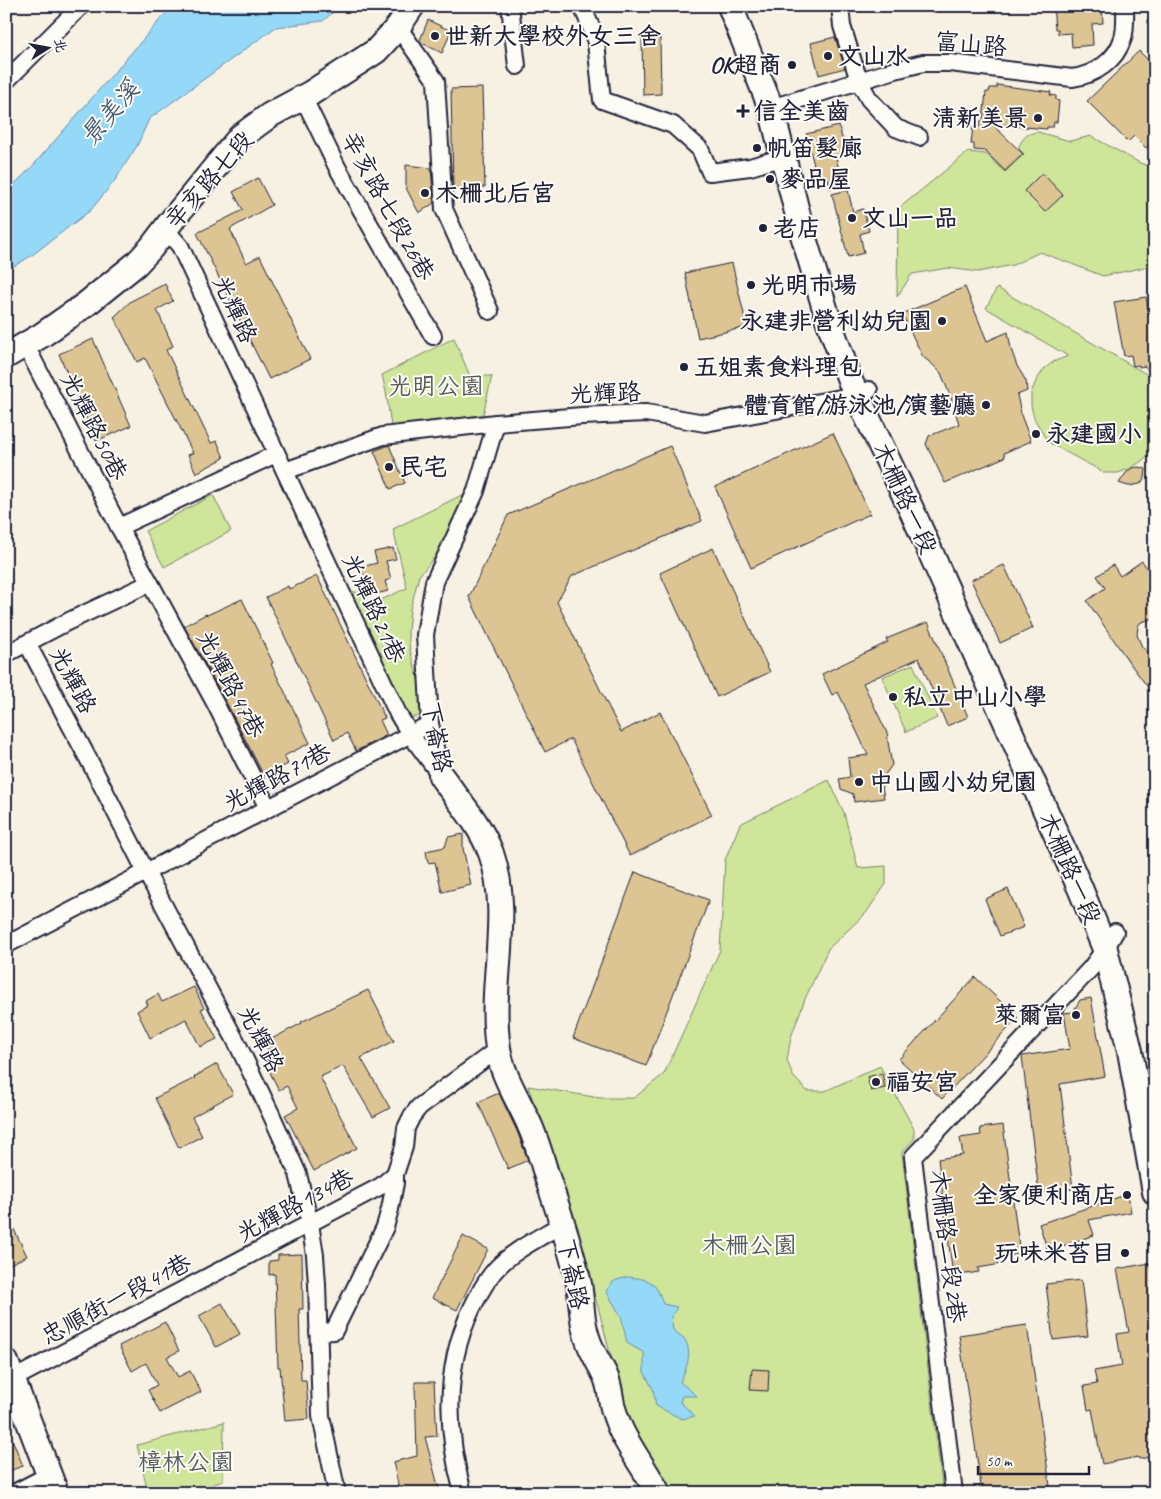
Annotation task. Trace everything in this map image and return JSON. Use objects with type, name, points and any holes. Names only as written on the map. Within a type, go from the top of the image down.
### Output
[{"type":"main road","name":"辛亥路七段","points":[[16,351],[85,305],[136,264],[240,137],[270,115],[303,97],[376,51],[398,27],[412,6]]},
{"type":"main road","name":"木柵路一段","points":[[730,6],[779,106],[784,157],[801,228],[829,322],[851,383],[863,392]]},
{"type":"main road","name":"木柵路一段","points":[[748,6],[815,223],[863,392],[910,471],[1038,758],[1083,864],[1110,941]]},
{"type":"main road","name":"下崙路","points":[[441,776],[480,830],[491,853],[498,878],[501,914],[496,994],[498,1049],[505,1073],[531,1127],[562,1224],[579,1285],[584,1325],[590,1347],[605,1376],[613,1411],[622,1431],[658,1493]]},
{"type":"main road","points":[[1110,941],[1130,982],[1155,1106]]},
{"type":"main road","points":[[1110,941],[1155,1192]]},
{"type":"main road","points":[[10,1371],[53,1484]]},
{"type":"street","points":[[6,81],[81,6]]},
{"type":"street","points":[[510,6],[517,66]]},
{"type":"street","points":[[582,6],[596,42],[602,100],[672,125],[700,149],[710,172],[750,166],[784,157]]},
{"type":"street","points":[[840,6],[842,26],[859,81],[869,99],[896,128],[919,138]]},
{"type":"street","name":"富山路","points":[[779,106],[923,63],[950,63],[1072,78],[1085,76],[1099,70],[1113,56],[1123,39],[1125,6]]},
{"type":"street","points":[[398,27],[436,81],[444,209],[490,312]]},
{"type":"street","name":"辛亥路七段26巷","points":[[303,97],[338,167],[433,336]]},
{"type":"street","name":"光輝路","points":[[165,229],[180,246],[276,454]]},
{"type":"street","name":"光輝路50巷","points":[[16,351],[119,527]]},
{"type":"street","name":"光輝路","points":[[285,471],[383,436],[496,422],[582,416],[646,414],[705,422],[863,392]]},
{"type":"street","name":"下崙路","points":[[441,776],[430,724],[425,635],[434,582],[476,491],[496,422]]},
{"type":"street","points":[[150,583],[119,527],[276,454]]},
{"type":"street","name":"光輝路21巷","points":[[276,454],[394,705],[410,734],[441,776]]},
{"type":"street","name":"光輝路","points":[[6,654],[69,621],[150,583]]},
{"type":"street","name":"光輝路47巷","points":[[150,583],[215,702],[268,808]]},
{"type":"street","name":"光輝路","points":[[27,643],[237,1043],[298,1174],[310,1224],[316,1274],[321,1416],[337,1493]]},
{"type":"street","name":"光輝路71巷","points":[[6,945],[430,724]]},
{"type":"street","name":"木柵路二段2巷","points":[[954,1493],[913,1157],[1091,968],[1110,941]]},
{"type":"street","points":[[318,1332],[334,1331],[380,1236],[390,1209],[395,1183],[394,1174],[404,1147],[406,1128],[412,1116],[420,1107],[498,1049]]},
{"type":"street","name":"光輝路134巷","points":[[214,1274],[381,1186],[394,1174]]},
{"type":"street","points":[[463,1493],[457,1471],[450,1427],[451,1381],[464,1324],[480,1293],[497,1268],[520,1250],[562,1224]]},
{"type":"street","name":"忠順街一段41巷","points":[[10,1371],[214,1274]]},
{"type":"street","points":[[14,1493],[53,1484]]},
{"type":"green space","points":[[1038,132],[1070,141],[1091,136],[1140,163],[1155,168],[1155,265],[1103,276],[1040,252],[1013,265],[978,272],[948,268],[912,274],[897,297],[898,209],[968,152],[986,154],[1005,172],[1024,154],[1018,148],[1023,139],[1028,135]]},
{"type":"green space","points":[[997,288],[1155,379],[1155,443],[1150,453],[1142,461],[1118,473],[1105,473],[1051,444],[1044,436],[1034,418],[1031,406],[1031,393],[1044,369],[1053,362],[1068,356],[986,308]]},
{"type":"green space","name":"光明公園","points":[[454,338],[470,376],[492,376],[483,415],[391,426],[382,375]]},
{"type":"green space","points":[[470,491],[442,548],[419,576],[410,610],[408,632],[410,650],[426,708],[422,714],[411,718],[407,715],[349,591],[362,595],[370,605],[407,588],[393,529]]},
{"type":"green space","points":[[213,495],[231,531],[164,567],[145,531]]},
{"type":"green space","points":[[913,664],[937,718],[906,732],[882,677]]},
{"type":"green space","name":"木柵公園","points":[[829,780],[844,813],[858,868],[886,866],[886,884],[866,913],[828,949],[805,999],[791,1037],[787,1060],[793,1076],[807,1091],[825,1091],[880,1066],[914,1129],[914,1139],[902,1152],[943,1493],[663,1493],[632,1453],[617,1380],[598,1307],[528,1086],[600,1098],[634,1098],[664,1074],[720,950],[725,860],[740,824]]},
{"type":"green space","name":"樟林公園","points":[[224,1422],[223,1481],[188,1493],[148,1493],[137,1445]]},
{"type":"water","name":"景美溪","points":[[172,6],[340,6],[323,21],[276,27],[149,119],[137,146],[116,179],[91,210],[31,256],[6,271],[6,192],[30,169]]},
{"type":"water","points":[[627,1277],[647,1280],[658,1290],[663,1304],[677,1307],[671,1317],[673,1330],[684,1339],[689,1356],[680,1382],[697,1396],[682,1396],[680,1402],[695,1416],[682,1419],[656,1406],[653,1389],[644,1372],[644,1353],[627,1343],[621,1316],[606,1291],[614,1281]]},
{"type":"building","points":[[1053,6],[1102,6],[1103,23],[1092,24],[1093,45],[1072,47],[1071,33],[1058,34],[1058,29],[1055,29]]},
{"type":"building","name":"世新大學校外女三舍","points":[[428,20],[451,31],[442,53],[422,43],[420,40]]},
{"type":"building","name":"文山水","points":[[835,37],[845,68],[819,75],[811,43]]},
{"type":"building","points":[[642,38],[660,38],[661,94],[643,95]]},
{"type":"building","points":[[1139,51],[1155,67],[1155,139],[1146,148],[1134,136],[1128,142],[1087,101]]},
{"type":"building","name":"清新美景","points":[[997,85],[1051,92],[1050,95],[1056,96],[1056,100],[1059,101],[1057,122],[1054,122],[1053,127],[1047,127],[1047,129],[992,124],[1023,154],[1005,171],[985,151],[974,150],[974,144],[971,144],[973,126],[979,127],[980,121],[983,121],[986,92],[989,92],[990,88],[997,88]]},
{"type":"building","points":[[482,88],[485,187],[453,188],[451,89]]},
{"type":"building","points":[[839,126],[846,154],[836,157],[839,170],[830,189],[828,178],[818,181],[806,134]]},
{"type":"building","name":"木柵北后宮","points":[[406,165],[431,168],[434,203],[419,213],[406,188]]},
{"type":"building","points":[[1042,173],[1063,195],[1045,212],[1024,191]]},
{"type":"building","points":[[258,178],[272,205],[230,229],[246,263],[260,256],[310,359],[269,379],[197,233],[243,210],[233,192]]},
{"type":"building","name":"文山一品","points":[[848,190],[853,212],[863,209],[869,231],[860,234],[864,253],[848,257],[832,194]]},
{"type":"building","points":[[732,263],[747,327],[698,338],[685,273]]},
{"type":"building","points":[[165,284],[173,301],[157,310],[173,346],[166,350],[211,443],[217,441],[224,458],[196,473],[188,455],[193,453],[145,358],[137,362],[114,317],[131,301]]},
{"type":"building","name":"體育館/游泳池/演藝廳","points":[[965,287],[987,341],[1008,332],[1017,366],[1026,381],[1027,391],[1017,395],[1022,418],[1031,441],[1004,453],[1005,457],[945,483],[926,444],[929,436],[959,424],[941,373],[923,357],[902,314]]},
{"type":"building","points":[[1146,297],[1149,314],[1155,312],[1155,382],[1145,366],[1133,366],[1131,355],[1124,356],[1114,302]]},
{"type":"building","points":[[93,339],[131,426],[96,441],[59,354]]},
{"type":"building","points":[[833,433],[870,514],[751,568],[715,487]]},
{"type":"building","name":"民宅","points":[[389,445],[405,483],[390,489],[374,451]]},
{"type":"building","points":[[670,446],[702,521],[572,576],[557,602],[621,732],[660,712],[712,815],[630,856],[571,739],[545,752],[469,597],[508,515]]},
{"type":"building","points":[[1132,468],[1146,469],[1145,478],[1140,484],[1128,486],[1119,483],[1126,473]]},
{"type":"building","points":[[393,548],[396,559],[386,561],[391,579],[385,581],[388,591],[368,596],[361,567],[377,563],[374,552]]},
{"type":"building","points":[[713,548],[770,672],[717,697],[660,573]]},
{"type":"building","points":[[1142,561],[1155,579],[1155,618],[1141,622],[1138,626],[1137,635],[1142,647],[1155,657],[1155,697],[1087,601],[1105,588],[1097,576],[1113,565],[1120,576]]},
{"type":"building","points":[[1004,565],[1033,628],[1000,643],[971,580]]},
{"type":"building","points":[[317,576],[385,718],[380,720],[387,735],[356,751],[347,733],[334,740],[266,597],[288,586],[289,589]]},
{"type":"building","points":[[242,599],[273,663],[271,664],[310,743],[284,756],[288,764],[264,776],[184,626],[206,614]]},
{"type":"building","points":[[928,622],[968,717],[947,726],[919,658],[863,683],[888,735],[892,765],[881,780],[884,798],[854,802],[853,794],[841,789],[839,779],[850,777],[848,758],[868,755],[838,692],[832,695],[822,674],[888,642],[886,639]]},
{"type":"building","points":[[463,834],[463,848],[471,885],[442,892],[435,862],[428,863],[426,851],[445,847],[448,837]]},
{"type":"building","points":[[635,872],[709,900],[646,1066],[573,1038]]},
{"type":"building","points":[[1008,889],[1024,927],[1000,936],[985,899]]},
{"type":"building","points":[[975,977],[1018,1018],[942,1099],[899,1059]]},
{"type":"building","points":[[194,987],[204,1008],[201,1009],[217,1039],[200,1047],[186,1019],[150,1038],[137,1011],[148,1005],[146,1001],[158,994],[162,1002]]},
{"type":"building","points":[[368,990],[394,1041],[361,1058],[390,1108],[373,1117],[343,1066],[320,1077],[357,1148],[314,1171],[285,1115],[298,1108],[287,1086],[279,1090],[263,1059],[271,1055],[264,1043],[301,1022]]},
{"type":"building","points":[[1091,998],[1105,1076],[1060,1084],[1073,1189],[1039,1193],[1022,1056],[1070,1049],[1064,1013],[1073,1012],[1080,1000]]},
{"type":"building","points":[[217,1064],[233,1094],[192,1117],[202,1136],[179,1148],[155,1098],[195,1078]]},
{"type":"building","name":"福安宮","points":[[882,1073],[885,1088],[871,1091],[867,1077]]},
{"type":"building","points":[[499,1093],[528,1160],[508,1169],[478,1102]]},
{"type":"building","points":[[1003,1125],[1020,1254],[999,1257],[1001,1264],[978,1268],[979,1272],[953,1276],[938,1159],[963,1155],[960,1138],[981,1135],[980,1128]]},
{"type":"building","points":[[1128,1194],[1131,1212],[1089,1220],[1094,1235],[1048,1251],[1039,1224]]},
{"type":"building","points":[[6,1213],[27,1256],[6,1266]]},
{"type":"building","points":[[463,1236],[488,1249],[457,1310],[432,1298]]},
{"type":"building","points":[[302,1254],[303,1309],[299,1309],[301,1380],[306,1380],[309,1419],[285,1421],[280,1367],[278,1367],[275,1274],[269,1275],[269,1261],[278,1260],[278,1255]]},
{"type":"building","points":[[1150,1263],[1155,1287],[1155,1456],[1139,1459],[1138,1457],[1102,1464],[1092,1409],[1088,1410],[1084,1386],[1097,1384],[1094,1371],[1122,1366],[1117,1334],[1129,1332],[1117,1269]]},
{"type":"building","points":[[1081,1280],[1088,1336],[1053,1340],[1046,1284]]},
{"type":"building","points":[[222,1303],[240,1334],[216,1347],[199,1316]]},
{"type":"building","points":[[165,1322],[179,1351],[167,1357],[178,1377],[190,1371],[201,1392],[160,1413],[148,1390],[157,1385],[146,1363],[132,1371],[119,1346]]},
{"type":"building","points":[[1027,1325],[1051,1493],[982,1493],[959,1335]]},
{"type":"building","points":[[752,1369],[769,1370],[768,1391],[750,1390]]},
{"type":"building","points":[[415,1382],[434,1382],[437,1436],[425,1437],[440,1493],[400,1493],[393,1462],[417,1456]]},
{"type":"building","points":[[6,1424],[23,1466],[6,1472]]},
{"type":"place","name":"世新大學校外女三舍","points":[[435,36]]},
{"type":"place","name":"文山水","points":[[828,56]]},
{"type":"place","name":"OK超商","points":[[792,65]]},
{"type":"place","name":"信全美齒","points":[[743,111]]},
{"type":"place","name":"清新美景","points":[[1038,118]]},
{"type":"place","name":"帆笛髮廊","points":[[757,148]]},
{"type":"place","name":"麥品屋","points":[[770,179]]},
{"type":"place","name":"木柵北后宮","points":[[425,193]]},
{"type":"place","name":"文山一品","points":[[852,218]]},
{"type":"place","name":"老店","points":[[763,228]]},
{"type":"place","name":"光明市場","points":[[751,285]]},
{"type":"place","name":"永建非營利幼兒園","points":[[942,321]]},
{"type":"place","name":"五姐素食料理包","points":[[684,367]]},
{"type":"place","name":"體育館/游泳池/演藝廳","points":[[986,405]]},
{"type":"place","name":"永建國小","points":[[1036,434]]},
{"type":"place","name":"民宅","points":[[389,467]]},
{"type":"place","name":"私立中山小學","points":[[893,697]]},
{"type":"place","name":"中山國小幼兒園","points":[[859,782]]},
{"type":"place","name":"萊爾富","points":[[1076,1015]]},
{"type":"place","name":"福安宮","points":[[876,1082]]},
{"type":"place","name":"全家便利商店","points":[[1127,1195]]},
{"type":"place","name":"玩味米苔目","points":[[1125,1253]]}]
